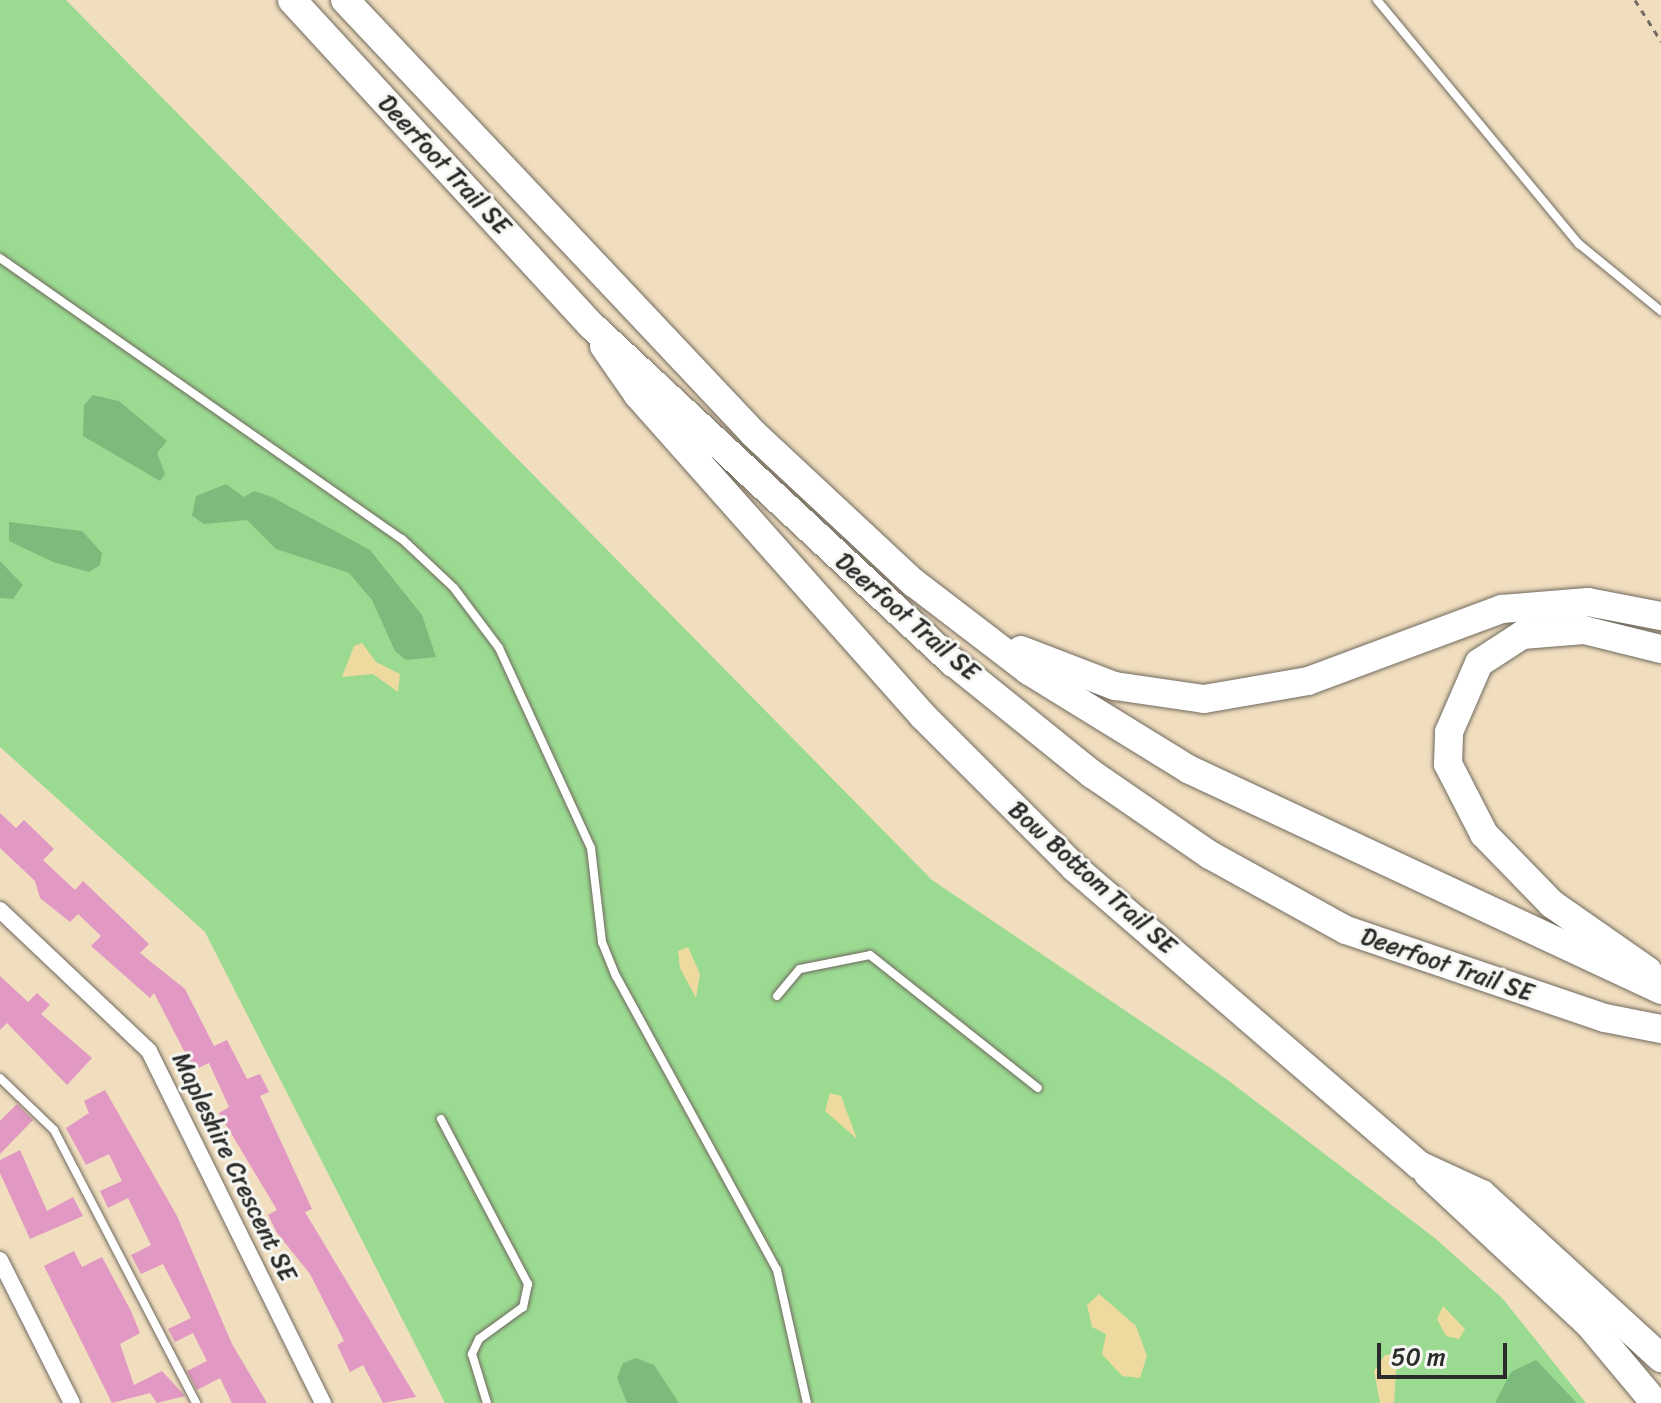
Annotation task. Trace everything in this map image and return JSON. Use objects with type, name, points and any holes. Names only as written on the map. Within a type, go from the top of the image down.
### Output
[{"type":"highway","name":"Deerfoot Trail SE","points":[[292,0],[591,325],[953,662],[1092,774],[1210,855],[1346,930],[1590,1014],[1661,1029]]},
{"type":"highway","name":"Deerfoot Trail SE","points":[[345,0],[754,434],[914,583],[979,633],[1188,769],[1661,990]]},
{"type":"highway","name":"Bow Bottom Trail SE","points":[[591,325],[638,395],[923,716],[1075,868],[1419,1165],[1482,1194],[1661,1358]]},
{"type":"highway","points":[[979,633],[1115,686],[1204,699],[1308,681],[1502,609],[1588,602],[1661,616]]},
{"type":"highway","points":[[1661,649],[1584,630],[1522,635],[1495,648],[1456,704],[1448,764],[1484,834],[1532,884],[1661,980]]},
{"type":"highway","points":[[1419,1165],[1589,1324],[1655,1403]]},
{"type":"street","name":"Mapleshire Crescent SE","points":[[0,910],[149,1051],[323,1403]]},
{"type":"street","points":[[0,1260],[72,1403]]},
{"type":"lane","points":[[1377,0],[1579,244],[1661,311]]},
{"type":"lane","points":[[0,258],[402,539],[454,588],[499,648],[591,848],[602,942],[616,976],[777,1270],[807,1403]]},
{"type":"lane","points":[[777,996],[800,969],[870,955],[1038,1088]]},
{"type":"lane","points":[[0,1078],[54,1130],[196,1403]]},
{"type":"lane","points":[[441,1119],[528,1284],[523,1307],[479,1339],[472,1354],[487,1403]]},
{"type":"path","points":[[1635,0],[1661,41]]},
{"type":"green space","points":[[0,0],[66,0],[932,880],[1225,1078],[1436,1239],[1503,1299],[1586,1403],[445,1403],[205,932],[0,747]]},
{"type":"green space","points":[[93,395],[119,401],[167,441],[157,453],[165,474],[160,481],[83,436],[84,405]]},
{"type":"green space","points":[[226,484],[244,497],[254,491],[272,497],[370,550],[422,615],[436,657],[406,660],[395,651],[372,600],[349,573],[276,549],[247,520],[204,524],[192,516],[196,496]]},
{"type":"green space","points":[[9,522],[82,531],[102,553],[100,565],[89,572],[53,562],[9,541]]},
{"type":"green space","points":[[0,561],[23,585],[13,599],[0,598]]},
{"type":"green space","points":[[636,1358],[654,1365],[679,1403],[627,1403],[617,1378],[623,1363]]},
{"type":"green space","points":[[1536,1360],[1577,1403],[1495,1403],[1511,1372]]},
{"type":"sand","points":[[362,643],[376,662],[400,674],[398,692],[373,674],[342,677],[354,646]]},
{"type":"sand","points":[[688,947],[700,974],[696,998],[680,968],[678,951]]},
{"type":"sand","points":[[830,1093],[841,1096],[857,1139],[825,1111]]},
{"type":"sand","points":[[1099,1294],[1136,1326],[1147,1356],[1140,1378],[1122,1376],[1102,1354],[1106,1334],[1092,1327],[1087,1305]]},
{"type":"sand","points":[[1443,1306],[1465,1329],[1459,1339],[1446,1336],[1437,1319]]},
{"type":"sand","points":[[1397,1354],[1394,1403],[1380,1403],[1374,1371],[1385,1355]]},
{"type":"building","points":[[0,813],[16,828],[24,820],[54,849],[43,860],[75,890],[83,881],[149,944],[140,953],[185,989],[214,1046],[227,1040],[247,1079],[260,1074],[269,1092],[260,1096],[312,1209],[305,1212],[416,1397],[383,1403],[363,1365],[350,1372],[337,1345],[344,1341],[310,1274],[277,1233],[268,1215],[277,1210],[219,1113],[229,1107],[209,1063],[194,1070],[154,993],[150,998],[91,946],[101,936],[78,914],[70,922],[40,898],[35,881],[0,848]]},
{"type":"building","points":[[0,976],[28,1002],[37,993],[50,1005],[41,1014],[92,1058],[67,1085],[7,1023],[0,1030]]},
{"type":"building","points":[[105,1090],[177,1216],[232,1344],[267,1403],[232,1403],[220,1378],[197,1390],[187,1371],[207,1361],[193,1333],[175,1342],[168,1329],[191,1318],[163,1264],[141,1274],[131,1255],[151,1245],[128,1198],[108,1208],[100,1191],[122,1181],[109,1154],[86,1165],[66,1128],[89,1113],[84,1101]]},
{"type":"building","points":[[17,1104],[33,1120],[0,1154],[0,1121]]},
{"type":"building","points":[[20,1150],[47,1211],[73,1197],[83,1216],[30,1239],[0,1173],[0,1160]]},
{"type":"building","points":[[74,1251],[82,1267],[102,1257],[131,1311],[140,1333],[120,1344],[134,1385],[162,1371],[185,1396],[157,1403],[150,1393],[112,1403],[44,1266]]}]
